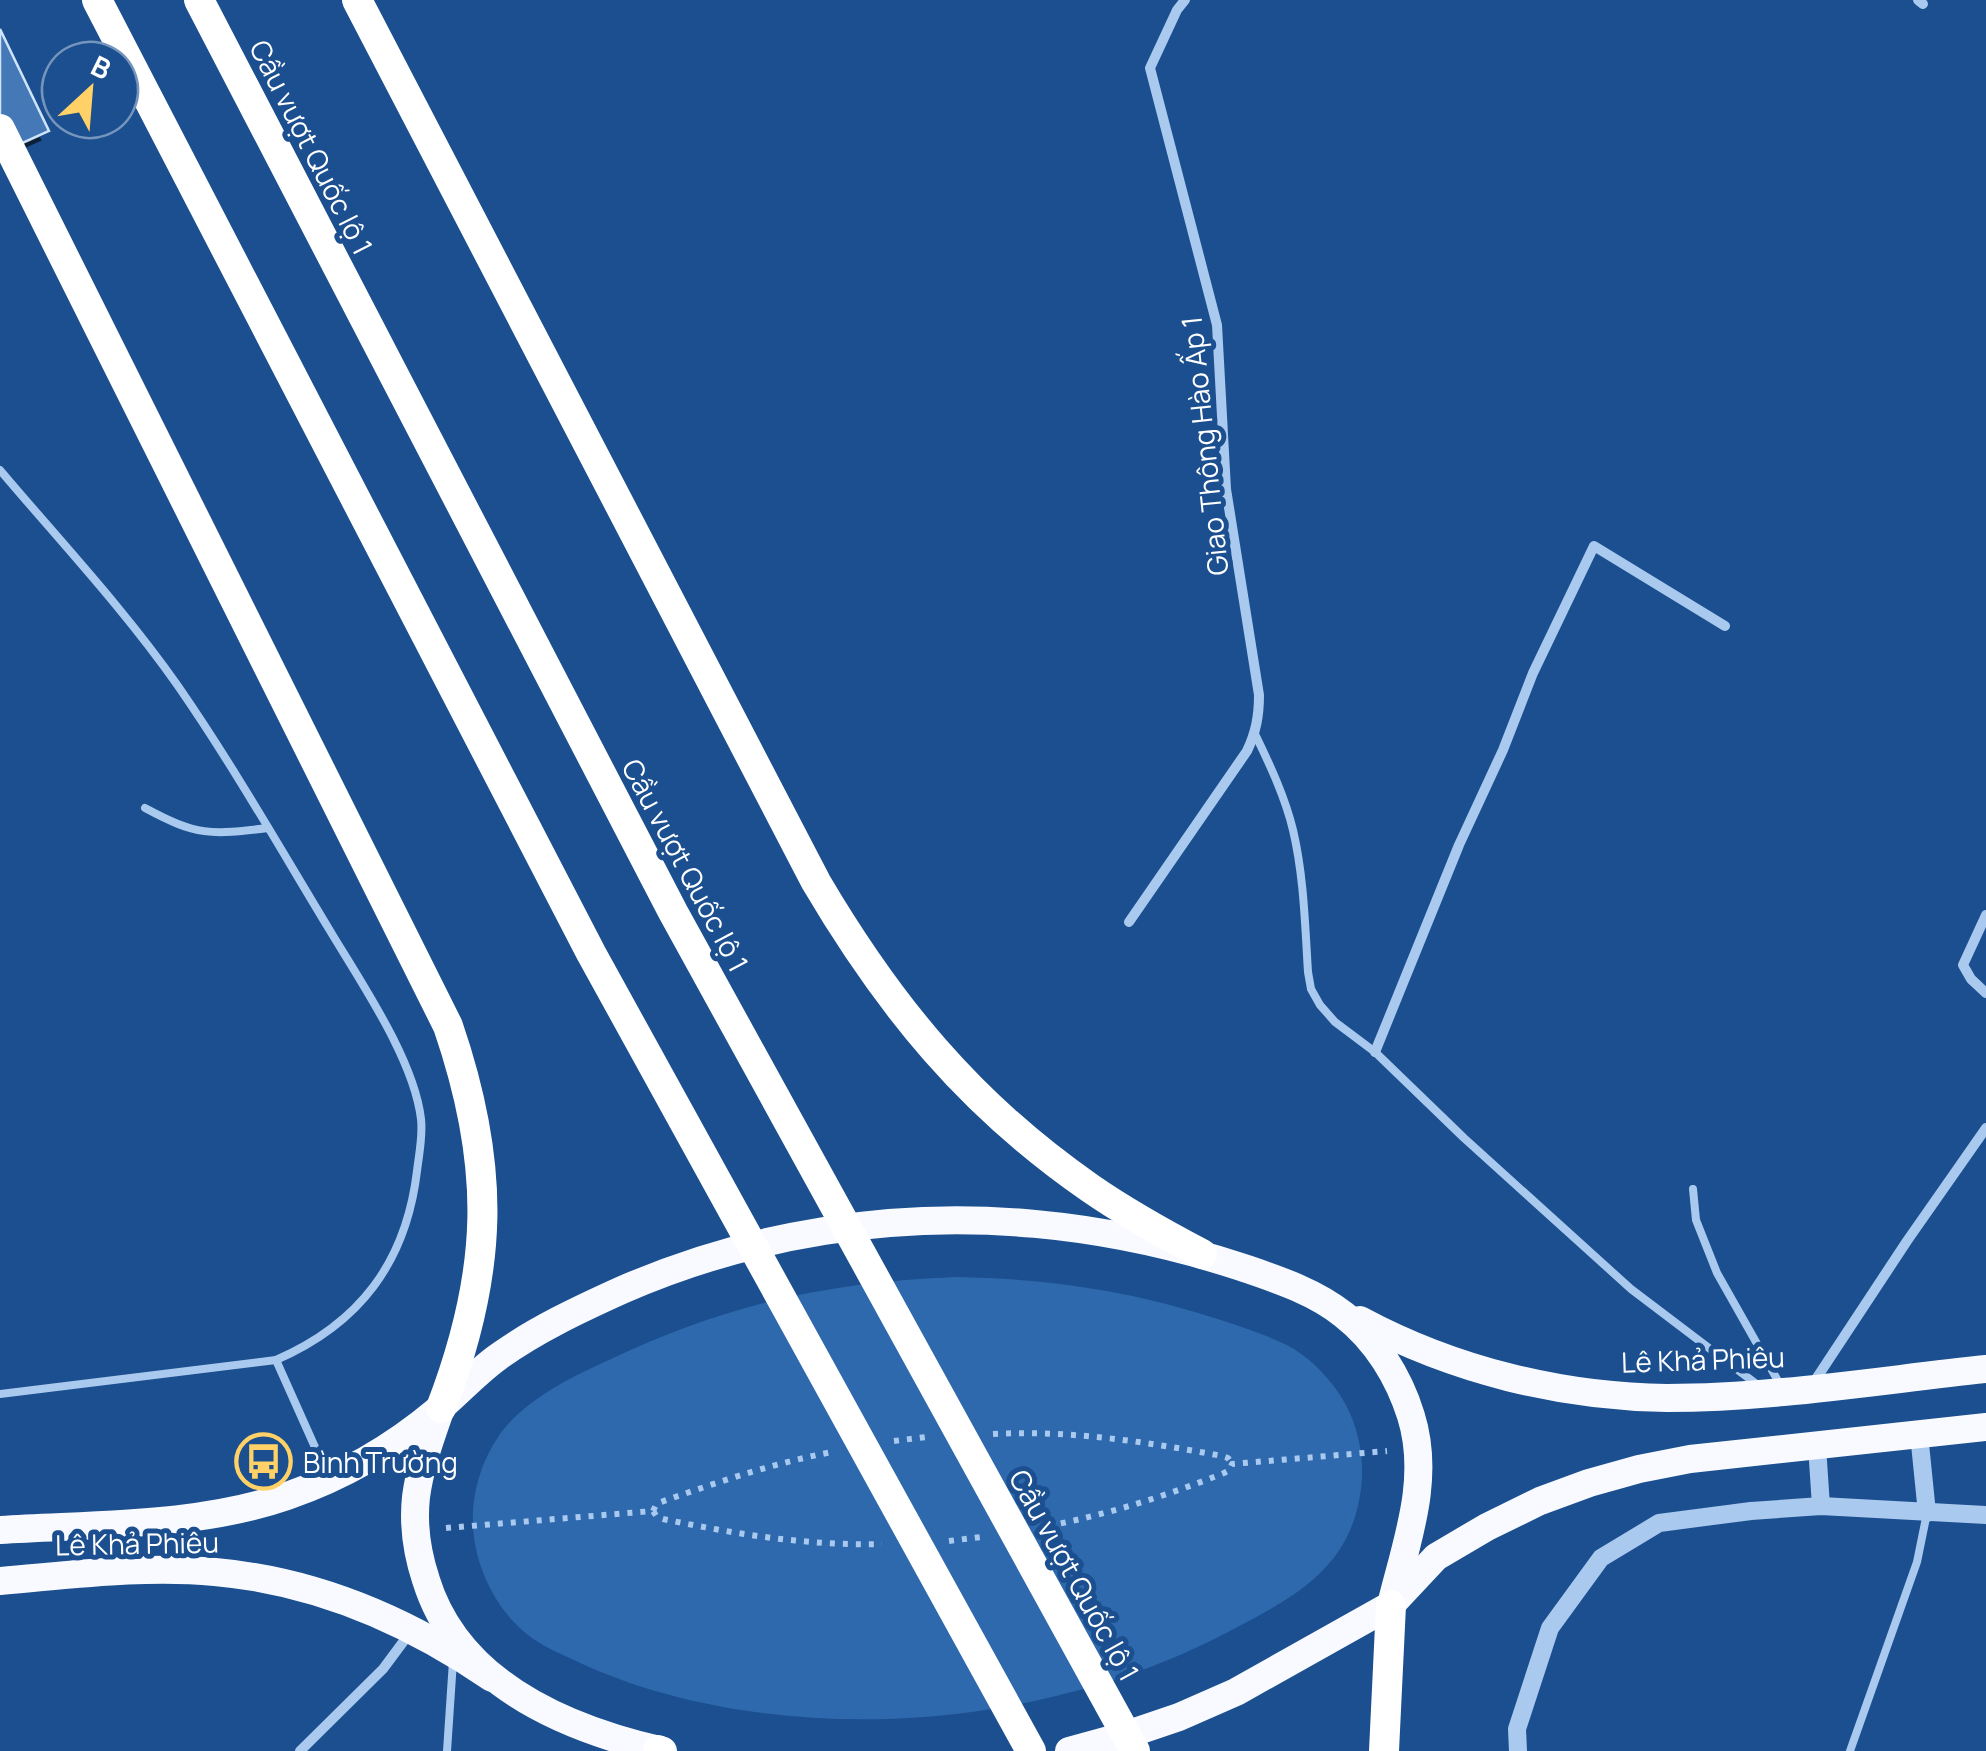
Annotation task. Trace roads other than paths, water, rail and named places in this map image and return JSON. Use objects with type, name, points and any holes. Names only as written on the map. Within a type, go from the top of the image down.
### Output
[{"type":"highway","points":[[96,0],[590,954],[1031,1751]]},
{"type":"highway","name":"Cầu vượt Quốc lộ 1","points":[[200,0],[673,912],[1135,1751]]},
{"type":"highway","points":[[357,0],[807,864],[852,942],[936,1054],[986,1104],[1091,1189],[1202,1254]]},
{"type":"highway","points":[[0,129],[448,1026],[458,1057],[475,1121],[483,1219],[472,1315],[423,1464],[416,1497],[415,1530],[430,1596],[446,1628],[467,1655],[520,1698],[590,1730],[660,1751]]},
{"type":"highway","name":"Lê Khả Phiêu","points":[[0,1530],[208,1517],[250,1508],[330,1479],[406,1436],[499,1356],[560,1320],[623,1290],[756,1245],[824,1231],[894,1223],[1018,1222],[1142,1239],[1262,1274],[1412,1345],[1461,1363],[1562,1388],[1631,1396],[1716,1396],[1986,1369]]},
{"type":"highway","points":[[1319,1298],[1371,1340],[1388,1365],[1402,1392],[1418,1449],[1414,1517],[1391,1605],[1384,1751]]},
{"type":"highway","points":[[1069,1751],[1179,1717],[1236,1692],[1391,1605],[1436,1557],[1487,1526],[1589,1483],[1639,1469],[1742,1452],[1986,1426]]},
{"type":"highway","name":"Lê Khả Phiêu","points":[[0,1581],[122,1570],[232,1574],[326,1593],[413,1629],[492,1678]]},
{"type":"street","name":"Giao Thông Hào Ấp 1","points":[[1128,922],[1238,764],[1255,734],[1259,718],[1259,694],[1226,490],[1217,325],[1150,68],[1185,0]]},
{"type":"street","points":[[1375,1052],[1459,845],[1594,546],[1725,626]]},
{"type":"street","points":[[1986,914],[1963,965],[1986,993]]},
{"type":"street","points":[[1787,1390],[1907,1241],[1986,1128]]},
{"type":"street","points":[[1920,1434],[1927,1513]]},
{"type":"street","points":[[1817,1446],[1821,1506]]},
{"type":"street","points":[[1518,1751],[1517,1729],[1550,1628],[1601,1558],[1659,1523],[1821,1506],[1986,1516]]},
{"type":"street","points":[[300,1751],[383,1669],[413,1629]]},
{"type":"lane","points":[[0,470],[106,592],[177,684],[268,828],[386,1026],[412,1084],[421,1140],[409,1216],[398,1246],[385,1273],[328,1334],[276,1360],[0,1394]]},
{"type":"lane","points":[[1255,734],[1292,826],[1301,870],[1312,989],[1320,1005],[1630,1289],[1787,1390]]},
{"type":"lane","points":[[145,808],[176,824],[216,834],[268,828]]},
{"type":"lane","points":[[1693,1189],[1696,1220],[1716,1273],[1787,1390]]},
{"type":"lane","points":[[276,1360],[330,1479]]},
{"type":"lane","points":[[1850,1751],[1917,1562],[1927,1513]]},
{"type":"lane","points":[[447,1751],[454,1652]]},
{"type":"place","name":"Bình Trường","points":[[264,1462]]}]
